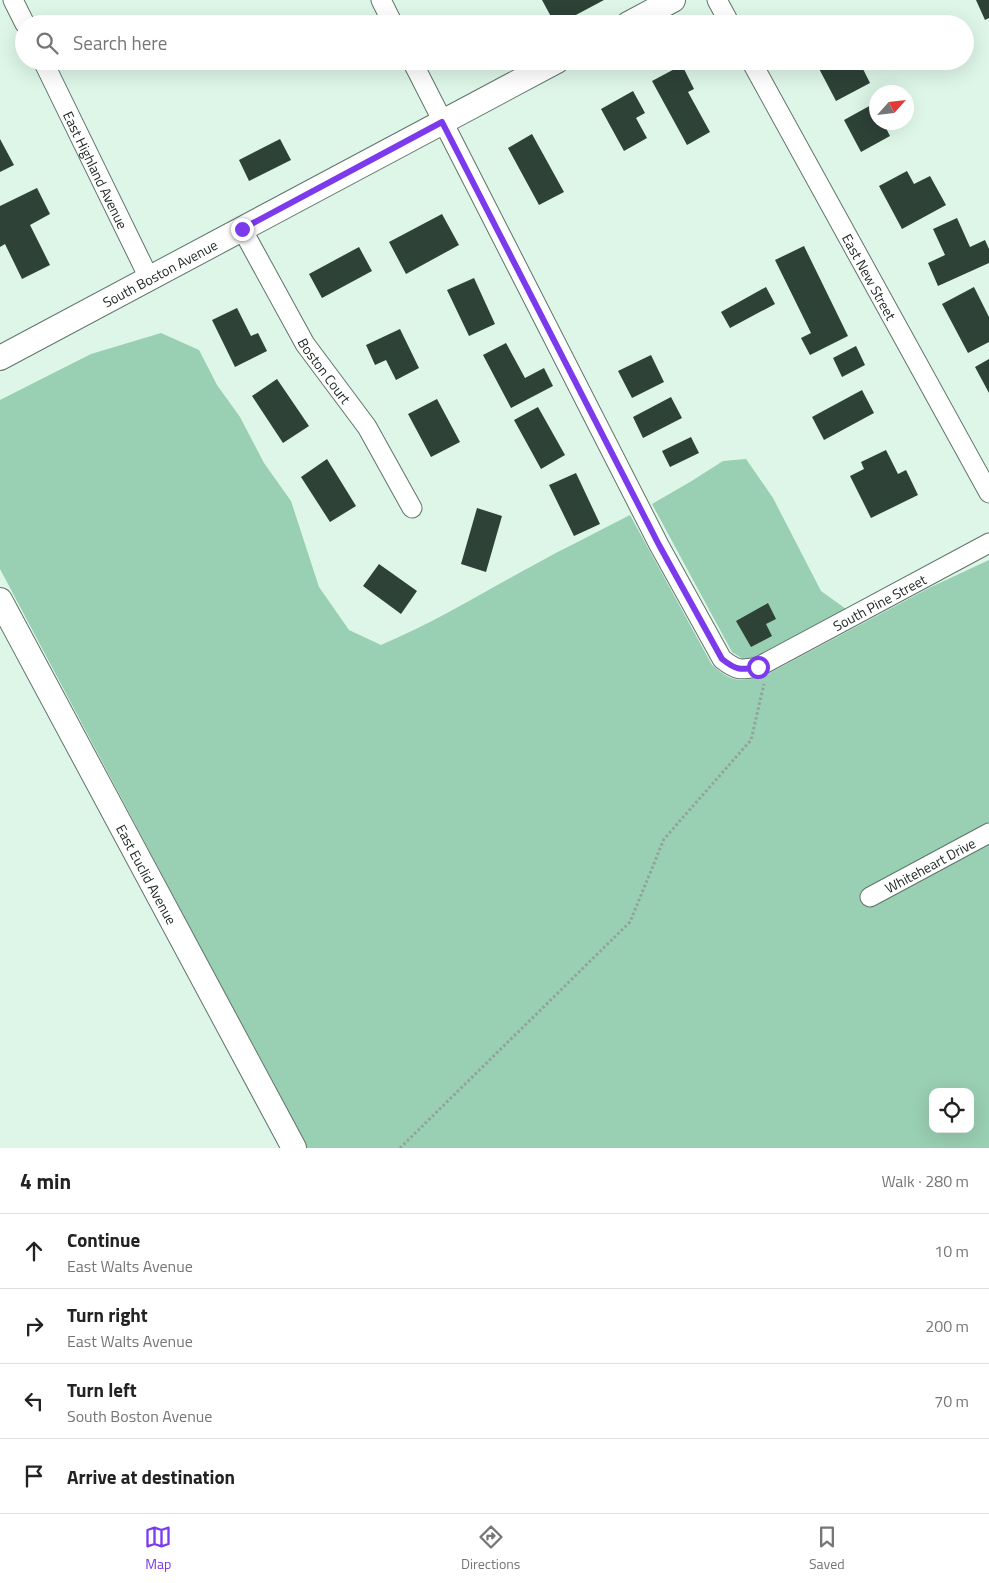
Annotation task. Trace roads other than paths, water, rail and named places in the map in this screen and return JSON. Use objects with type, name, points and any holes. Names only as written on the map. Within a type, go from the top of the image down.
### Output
[{"type":"street","points":[[13,0],[20,15]]},
{"type":"street","points":[[381,0],[388,15]]},
{"type":"street","points":[[645,15],[673,0]]},
{"type":"street","points":[[717,0],[725,15]]},
{"type":"street","name":"East Highland Avenue","points":[[47,70],[149,278]]},
{"type":"street","name":"South Pine Street","points":[[416,70],[659,545],[722,659],[732,667],[741,670],[758,667],[770,662],[989,543]]},
{"type":"street","name":"South Boston Avenue","points":[[0,358],[540,70]]},
{"type":"street","name":"East New Street","points":[[756,70],[989,492]]},
{"type":"street","name":"Boston Court","points":[[242,229],[305,344],[367,427],[412,508]]},
{"type":"street","name":"East Euclid Avenue","points":[[0,600],[294,1148]]},
{"type":"street","name":"Whiteheart Drive","points":[[870,897],[989,833]]}]
